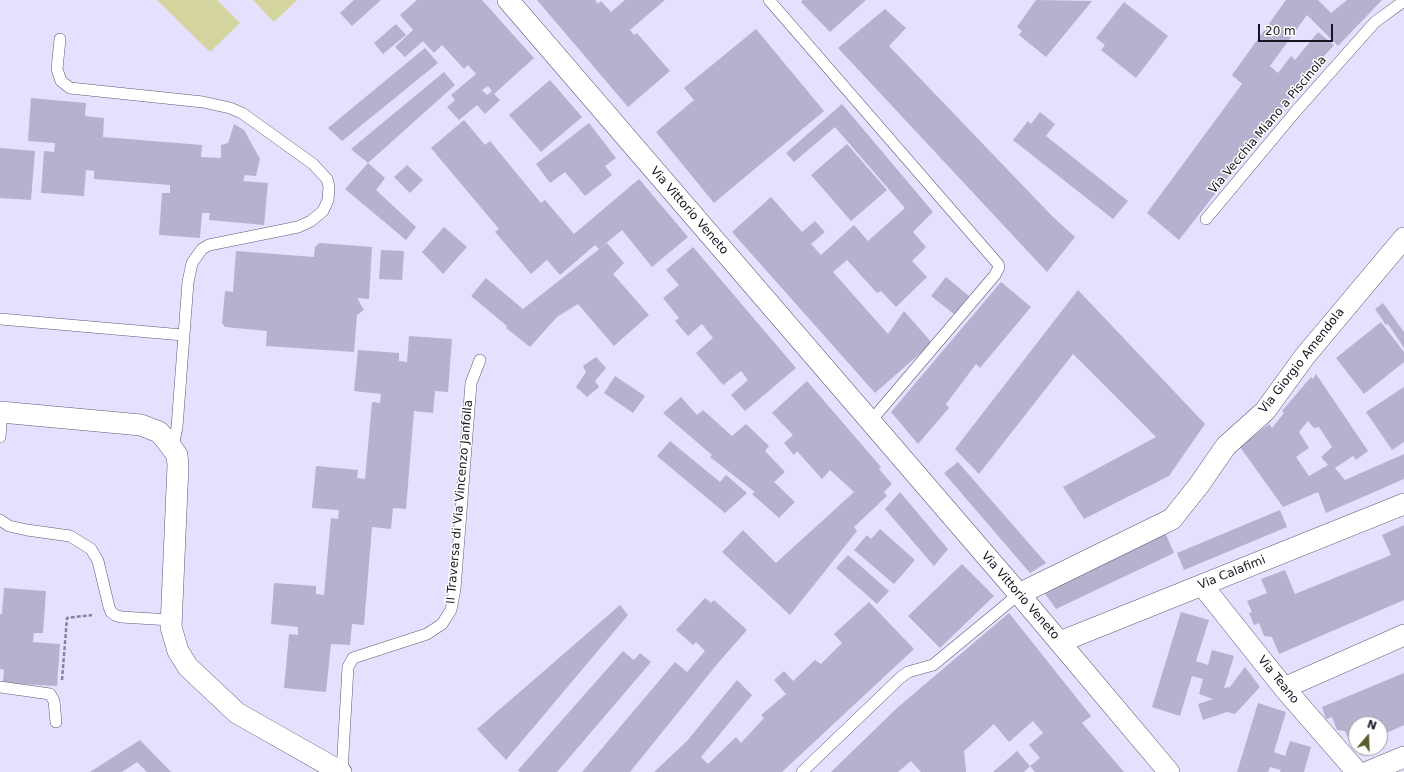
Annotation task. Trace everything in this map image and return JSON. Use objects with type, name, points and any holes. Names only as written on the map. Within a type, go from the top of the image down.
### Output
[{"type":"street","name":"Via Vittorio Veneto","points":[[508,0],[1019,594],[1169,772]]},
{"type":"street","name":"Via Giorgio Amendola","points":[[1019,594],[1172,519],[1199,485],[1226,446],[1264,411],[1314,344],[1404,238]]},
{"type":"street","name":"II Traversa di Via Vincenzo Janfolla","points":[[1,412],[141,425],[159,432],[173,448],[178,465],[171,620],[173,640],[188,667],[237,713],[342,772]]},
{"type":"street","name":"Via Calafimi","points":[[1060,642],[1404,504]]},
{"type":"street","name":"Via Teano","points":[[1202,585],[1284,688],[1357,772]]},
{"type":"street","points":[[1284,688],[1404,635]]},
{"type":"street","points":[[1368,772],[1404,757]]},
{"type":"lane","points":[[769,0],[998,264],[999,267],[995,275],[870,422]]},
{"type":"lane","name":"Via Vecchia Miano a Piscinola","points":[[1206,219],[1296,111],[1375,22],[1404,2]]},
{"type":"lane","name":"II Traversa di Via Vincenzo Janfolla","points":[[60,39],[57,69],[61,81],[70,88],[203,102],[230,108],[242,113],[313,164],[327,179],[329,187],[328,200],[322,212],[311,221],[298,227],[209,245],[202,249],[192,263],[189,273],[177,427],[173,448]]},
{"type":"lane","points":[[0,319],[183,335]]},
{"type":"lane","name":"II Traversa di Via Vincenzo Janfolla","points":[[342,772],[348,667],[353,658],[427,634],[442,624],[451,610],[455,589],[471,383],[480,360]]},
{"type":"lane","name":"II Traversa di Via Vincenzo Janfolla","points":[[0,437],[1,412]]},
{"type":"lane","points":[[0,520],[15,527],[70,536],[91,549],[98,561],[111,612],[121,617],[171,620]]},
{"type":"lane","points":[[802,772],[900,678],[908,672],[933,665],[1019,594]]},
{"type":"lane","points":[[0,687],[44,692],[53,697],[56,722]]},
{"type":"path","points":[[53,697],[61,689],[67,618],[111,612]]},
{"type":"green space","points":[[157,0],[217,0],[240,23],[210,52]]},
{"type":"green space","points":[[253,0],[297,0],[274,22]]},
{"type":"building","points":[[354,0],[381,0],[352,26],[340,13]]},
{"type":"building","points":[[417,0],[482,0],[534,58],[494,94],[500,100],[485,114],[477,105],[459,120],[447,107],[455,100],[451,95],[476,74],[468,65],[464,69],[442,45],[434,53],[423,41],[405,57],[395,47],[413,30],[400,15]],"holes":[[[488,86],[492,91],[487,95],[482,90]]]},
{"type":"building","points":[[537,0],[595,0],[598,4],[601,1],[611,12],[625,0],[665,0],[630,30],[634,35],[637,33],[670,71],[628,107]]},
{"type":"building","points":[[803,0],[866,0],[830,32],[801,2]]},
{"type":"building","points":[[1036,0],[1092,1],[1046,57],[1019,35],[1022,31],[1017,27]]},
{"type":"building","points":[[1286,0],[1318,0],[1331,13],[1347,0],[1382,0],[1338,46],[1307,15],[1270,66],[1278,73],[1291,56],[1295,60],[1318,32],[1334,45],[1310,72],[1179,240],[1147,213],[1242,84],[1232,75]]},
{"type":"building","points":[[1124,2],[1168,36],[1136,78],[1101,50],[1105,45],[1096,38]]},
{"type":"building","points":[[885,9],[906,28],[889,46],[1053,217],[1075,237],[1047,272],[838,48]]},
{"type":"building","points":[[396,24],[406,35],[383,54],[374,43]]},
{"type":"building","points":[[756,29],[824,111],[714,203],[656,132],[694,100],[684,88]]},
{"type":"building","points":[[425,48],[438,63],[342,141],[328,128]]},
{"type":"building","points":[[444,72],[455,85],[368,163],[351,149]]},
{"type":"building","points":[[550,80],[582,117],[541,152],[509,115]]},
{"type":"building","points":[[31,98],[86,103],[85,116],[104,118],[103,137],[202,145],[201,157],[221,158],[221,145],[228,143],[234,124],[244,130],[260,159],[256,176],[245,175],[243,181],[268,183],[264,225],[209,220],[210,213],[202,213],[200,238],[159,235],[162,193],[170,193],[170,185],[94,179],[94,171],[86,170],[84,196],[41,193],[44,151],[54,152],[55,143],[28,141]]},
{"type":"building","points":[[842,104],[933,212],[913,232],[926,247],[912,261],[927,277],[896,307],[881,291],[877,293],[847,260],[833,272],[888,334],[904,311],[932,343],[875,393],[732,232],[771,197],[802,232],[815,221],[825,232],[811,244],[821,255],[854,225],[868,241],[905,208],[835,127],[794,162],[786,153]]},
{"type":"building","points":[[1040,112],[1055,124],[1046,136],[1128,201],[1113,219],[1013,140],[1028,121],[1031,124]]},
{"type":"building","points":[[464,120],[485,145],[490,141],[541,203],[545,200],[574,234],[639,179],[688,237],[652,267],[622,230],[599,249],[595,245],[560,275],[547,260],[531,274],[495,232],[499,229],[431,148]]},
{"type":"building","points":[[589,123],[616,158],[605,166],[612,175],[585,196],[565,172],[550,183],[536,164]]},
{"type":"building","points":[[847,144],[887,190],[851,221],[811,175]]},
{"type":"building","points":[[0,148],[35,151],[31,200],[0,198]]},
{"type":"building","points":[[368,163],[385,178],[376,190],[416,227],[406,240],[345,189]]},
{"type":"building","points":[[407,165],[423,180],[410,193],[394,177]]},
{"type":"building","points":[[444,227],[467,247],[443,274],[422,252]]},
{"type":"building","points":[[319,243],[372,247],[369,299],[357,298],[364,310],[357,315],[354,352],[266,346],[267,331],[225,327],[222,323],[225,291],[233,292],[236,251],[314,257],[315,247]]},
{"type":"building","points":[[607,243],[624,263],[613,274],[649,315],[614,346],[578,304],[557,317],[530,347],[506,328],[507,326],[471,296],[486,278],[523,309]]},
{"type":"building","points":[[693,247],[796,368],[745,411],[731,395],[748,380],[741,371],[723,385],[696,353],[713,338],[702,324],[688,336],[675,321],[679,318],[663,298],[679,285],[666,270]]},
{"type":"building","points":[[381,250],[404,251],[402,280],[379,279]]},
{"type":"building","points":[[946,277],[969,296],[954,314],[931,296]]},
{"type":"building","points":[[1001,282],[1031,307],[980,368],[976,364],[946,404],[949,408],[918,444],[891,412]]},
{"type":"building","points":[[1078,290],[1205,424],[1169,476],[1084,519],[1063,487],[1156,437],[1073,354],[979,474],[955,449]]},
{"type":"building","points":[[1383,303],[1404,332],[1404,348],[1388,324],[1386,325],[1375,309]]},
{"type":"building","points":[[1381,322],[1404,352],[1404,362],[1364,394],[1336,358]]},
{"type":"building","points":[[409,336],[452,339],[448,392],[435,391],[433,413],[414,411],[406,509],[393,508],[391,529],[372,527],[364,625],[352,624],[350,645],[331,644],[326,692],[284,688],[289,634],[298,635],[298,627],[271,624],[274,583],[316,586],[316,594],[324,595],[331,518],[338,519],[339,510],[312,508],[316,466],[358,470],[357,478],[365,479],[372,402],[380,403],[381,394],[354,391],[358,350],[399,353],[399,361],[407,362]]},
{"type":"building","points":[[596,357],[606,368],[595,381],[599,387],[587,397],[576,387],[586,372],[583,366]]},
{"type":"building","points":[[1316,374],[1368,451],[1356,460],[1353,456],[1335,468],[1345,480],[1404,454],[1404,479],[1326,513],[1318,492],[1283,507],[1240,447],[1269,424],[1272,428],[1284,413],[1282,411],[1311,377],[1313,379]],"holes":[[[1308,421],[1314,428],[1319,427],[1332,447],[1321,457],[1328,465],[1309,476],[1296,457],[1309,448],[1299,432]]]},
{"type":"building","points":[[615,376],[645,396],[633,413],[604,393]]},
{"type":"building","points":[[807,381],[881,467],[879,469],[892,484],[884,492],[887,496],[854,527],[857,531],[790,615],[722,552],[743,530],[776,563],[854,492],[830,470],[822,479],[797,451],[794,455],[784,443],[793,435],[772,413]]},
{"type":"building","points":[[1404,387],[1404,442],[1392,450],[1366,412]]},
{"type":"building","points":[[681,397],[697,415],[703,410],[732,436],[746,424],[769,446],[765,451],[785,472],[774,482],[795,502],[779,518],[752,494],[755,492],[710,457],[712,455],[663,413]]},
{"type":"building","points":[[670,441],[720,482],[726,475],[747,493],[725,513],[657,456]]},
{"type":"building","points":[[958,462],[1046,563],[1030,573],[944,473]]},
{"type":"building","points":[[900,492],[948,549],[934,566],[885,509]]},
{"type":"building","points":[[1280,510],[1287,527],[1184,570],[1177,553]]},
{"type":"building","points":[[1404,525],[1404,600],[1279,654],[1272,637],[1264,636],[1259,623],[1254,625],[1249,613],[1252,612],[1247,601],[1267,593],[1261,579],[1285,570],[1295,594],[1391,555],[1382,535]]},
{"type":"building","points":[[880,529],[915,560],[894,584],[854,550],[867,535],[871,539]]},
{"type":"building","points":[[1165,532],[1174,553],[1056,609],[1043,591]]},
{"type":"building","points":[[848,555],[889,591],[877,604],[836,568]]},
{"type":"building","points":[[962,564],[994,596],[940,648],[908,616]]},
{"type":"building","points":[[4,588],[46,591],[43,633],[34,633],[33,642],[60,644],[57,686],[3,683],[4,670],[0,669],[0,614],[2,614]]},
{"type":"building","points":[[705,598],[711,603],[714,600],[747,630],[718,663],[630,772],[582,772],[675,662],[687,672],[705,651],[696,642],[693,645],[676,630]]},
{"type":"building","points":[[869,602],[914,649],[782,772],[654,772],[687,741],[737,680],[752,695],[701,757],[708,764],[736,737],[741,743],[764,718],[761,715],[786,694],[774,680],[784,671],[793,681],[815,660],[821,664],[842,643],[834,634]]},
{"type":"building","points":[[620,605],[628,615],[506,760],[477,729]]},
{"type":"building","points":[[1181,612],[1209,620],[1196,661],[1208,665],[1212,650],[1234,656],[1224,688],[1230,687],[1245,667],[1260,687],[1235,714],[1227,712],[1203,720],[1198,704],[1213,699],[1199,694],[1203,679],[1192,676],[1180,716],[1152,707]]},
{"type":"building","points":[[1009,613],[1091,716],[1082,723],[1124,772],[1035,772],[1030,766],[1040,758],[1029,745],[1043,733],[1033,721],[1009,742],[994,724],[964,751],[966,772],[921,772],[911,761],[898,772],[831,772],[897,708]]},
{"type":"building","points":[[623,651],[634,660],[640,653],[651,662],[557,772],[520,772],[518,770]]},
{"type":"building","points":[[1404,673],[1404,725],[1388,732],[1388,716],[1348,716],[1348,738],[1345,731],[1337,730],[1332,717],[1326,719],[1322,707]]},
{"type":"building","points":[[1258,703],[1286,712],[1274,752],[1285,756],[1290,741],[1311,747],[1304,772],[1280,772],[1281,770],[1270,767],[1268,772],[1237,772]]},
{"type":"building","points":[[140,740],[171,772],[147,772],[137,762],[122,772],[90,772]]},
{"type":"building","points":[[1017,751],[1030,766],[1024,772],[993,772]]}]
